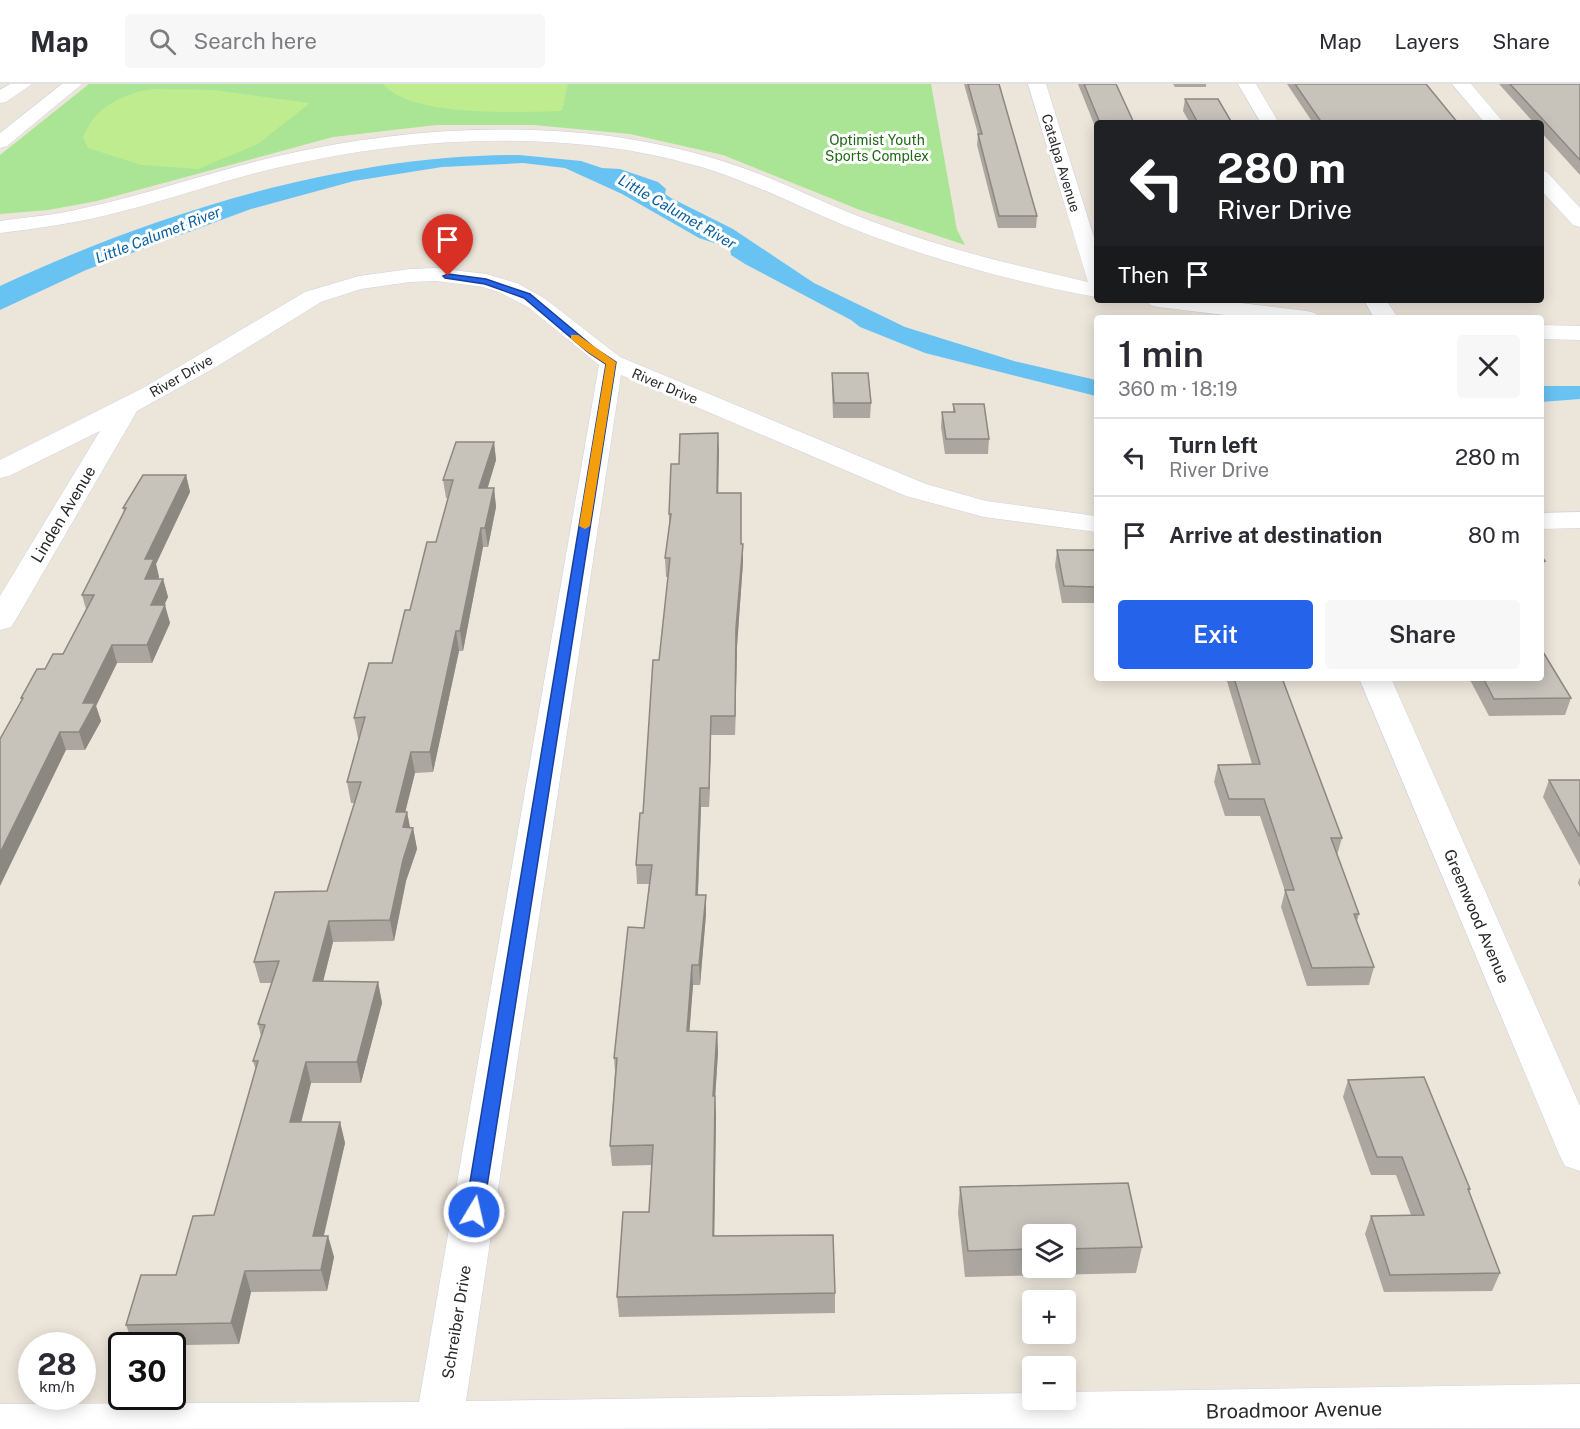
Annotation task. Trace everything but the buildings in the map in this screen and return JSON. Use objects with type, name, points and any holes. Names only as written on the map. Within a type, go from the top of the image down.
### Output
[{"type":"street","points":[[0,98],[22,84]]},
{"type":"street","points":[[0,141],[73,84]]},
{"type":"street","name":"Catalpa Avenue","points":[[1037,84],[1094,270]]},
{"type":"street","points":[[1247,84],[1268,120]]},
{"type":"street","points":[[1461,84],[1492,120]]},
{"type":"street","points":[[0,227],[93,213],[274,162],[346,148],[455,137],[535,135],[619,143],[707,163],[909,242],[986,265],[1094,290]]},
{"type":"street","points":[[1544,180],[1580,221]]},
{"type":"street","name":"River Drive","points":[[0,471],[126,408],[312,298],[355,284],[407,276],[461,277],[508,288],[527,296],[592,351],[611,362],[916,490],[984,509],[1094,524]]},
{"type":"street","points":[[1183,303],[1282,315]]},
{"type":"street","points":[[1544,332],[1580,333]]},
{"type":"street","name":"Schreiber Drive","points":[[439,1426],[611,362]]},
{"type":"street","name":"Linden Avenue","points":[[0,621],[126,408]]},
{"type":"street","points":[[1544,521],[1580,520]]},
{"type":"street","name":"Greenwood Avenue","points":[[1376,681],[1580,1154]]},
{"type":"street","name":"Broadmoor Avenue","points":[[0,1426],[439,1426],[1580,1406]]},
{"type":"green space","name":"Optimist Youth Sports Complex","points":[[89,84],[931,84],[957,230],[965,245],[860,210],[723,155],[630,134],[534,125],[436,125],[333,137],[97,201],[48,210],[0,214],[0,155]]},
{"type":"green space","points":[[383,84],[568,84],[562,111],[494,112],[441,108],[417,103],[397,95]]},
{"type":"green space","points":[[154,89],[214,90],[310,103],[258,144],[198,169],[141,165],[88,148],[83,138],[94,118],[102,110],[121,98]]},
{"type":"water","name":"Little Calumet River","points":[[519,155],[581,161],[602,168],[620,169],[658,182],[666,189],[665,194],[671,198],[733,229],[814,283],[905,327],[1014,361],[1094,380],[1094,395],[925,353],[860,327],[851,320],[745,264],[731,255],[730,248],[699,238],[622,194],[565,168],[523,163],[442,167],[354,181],[251,209],[86,270],[0,310],[0,286],[123,234],[188,212],[319,177],[386,165],[453,158]]},
{"type":"water","points":[[1544,386],[1580,386],[1580,399],[1544,402]]},
{"type":"slow traffic","points":[[575,337],[592,351],[611,362],[585,526]]},
{"type":"route","points":[[448,276],[486,281],[527,296],[592,351],[611,362],[474,1212]]}]
